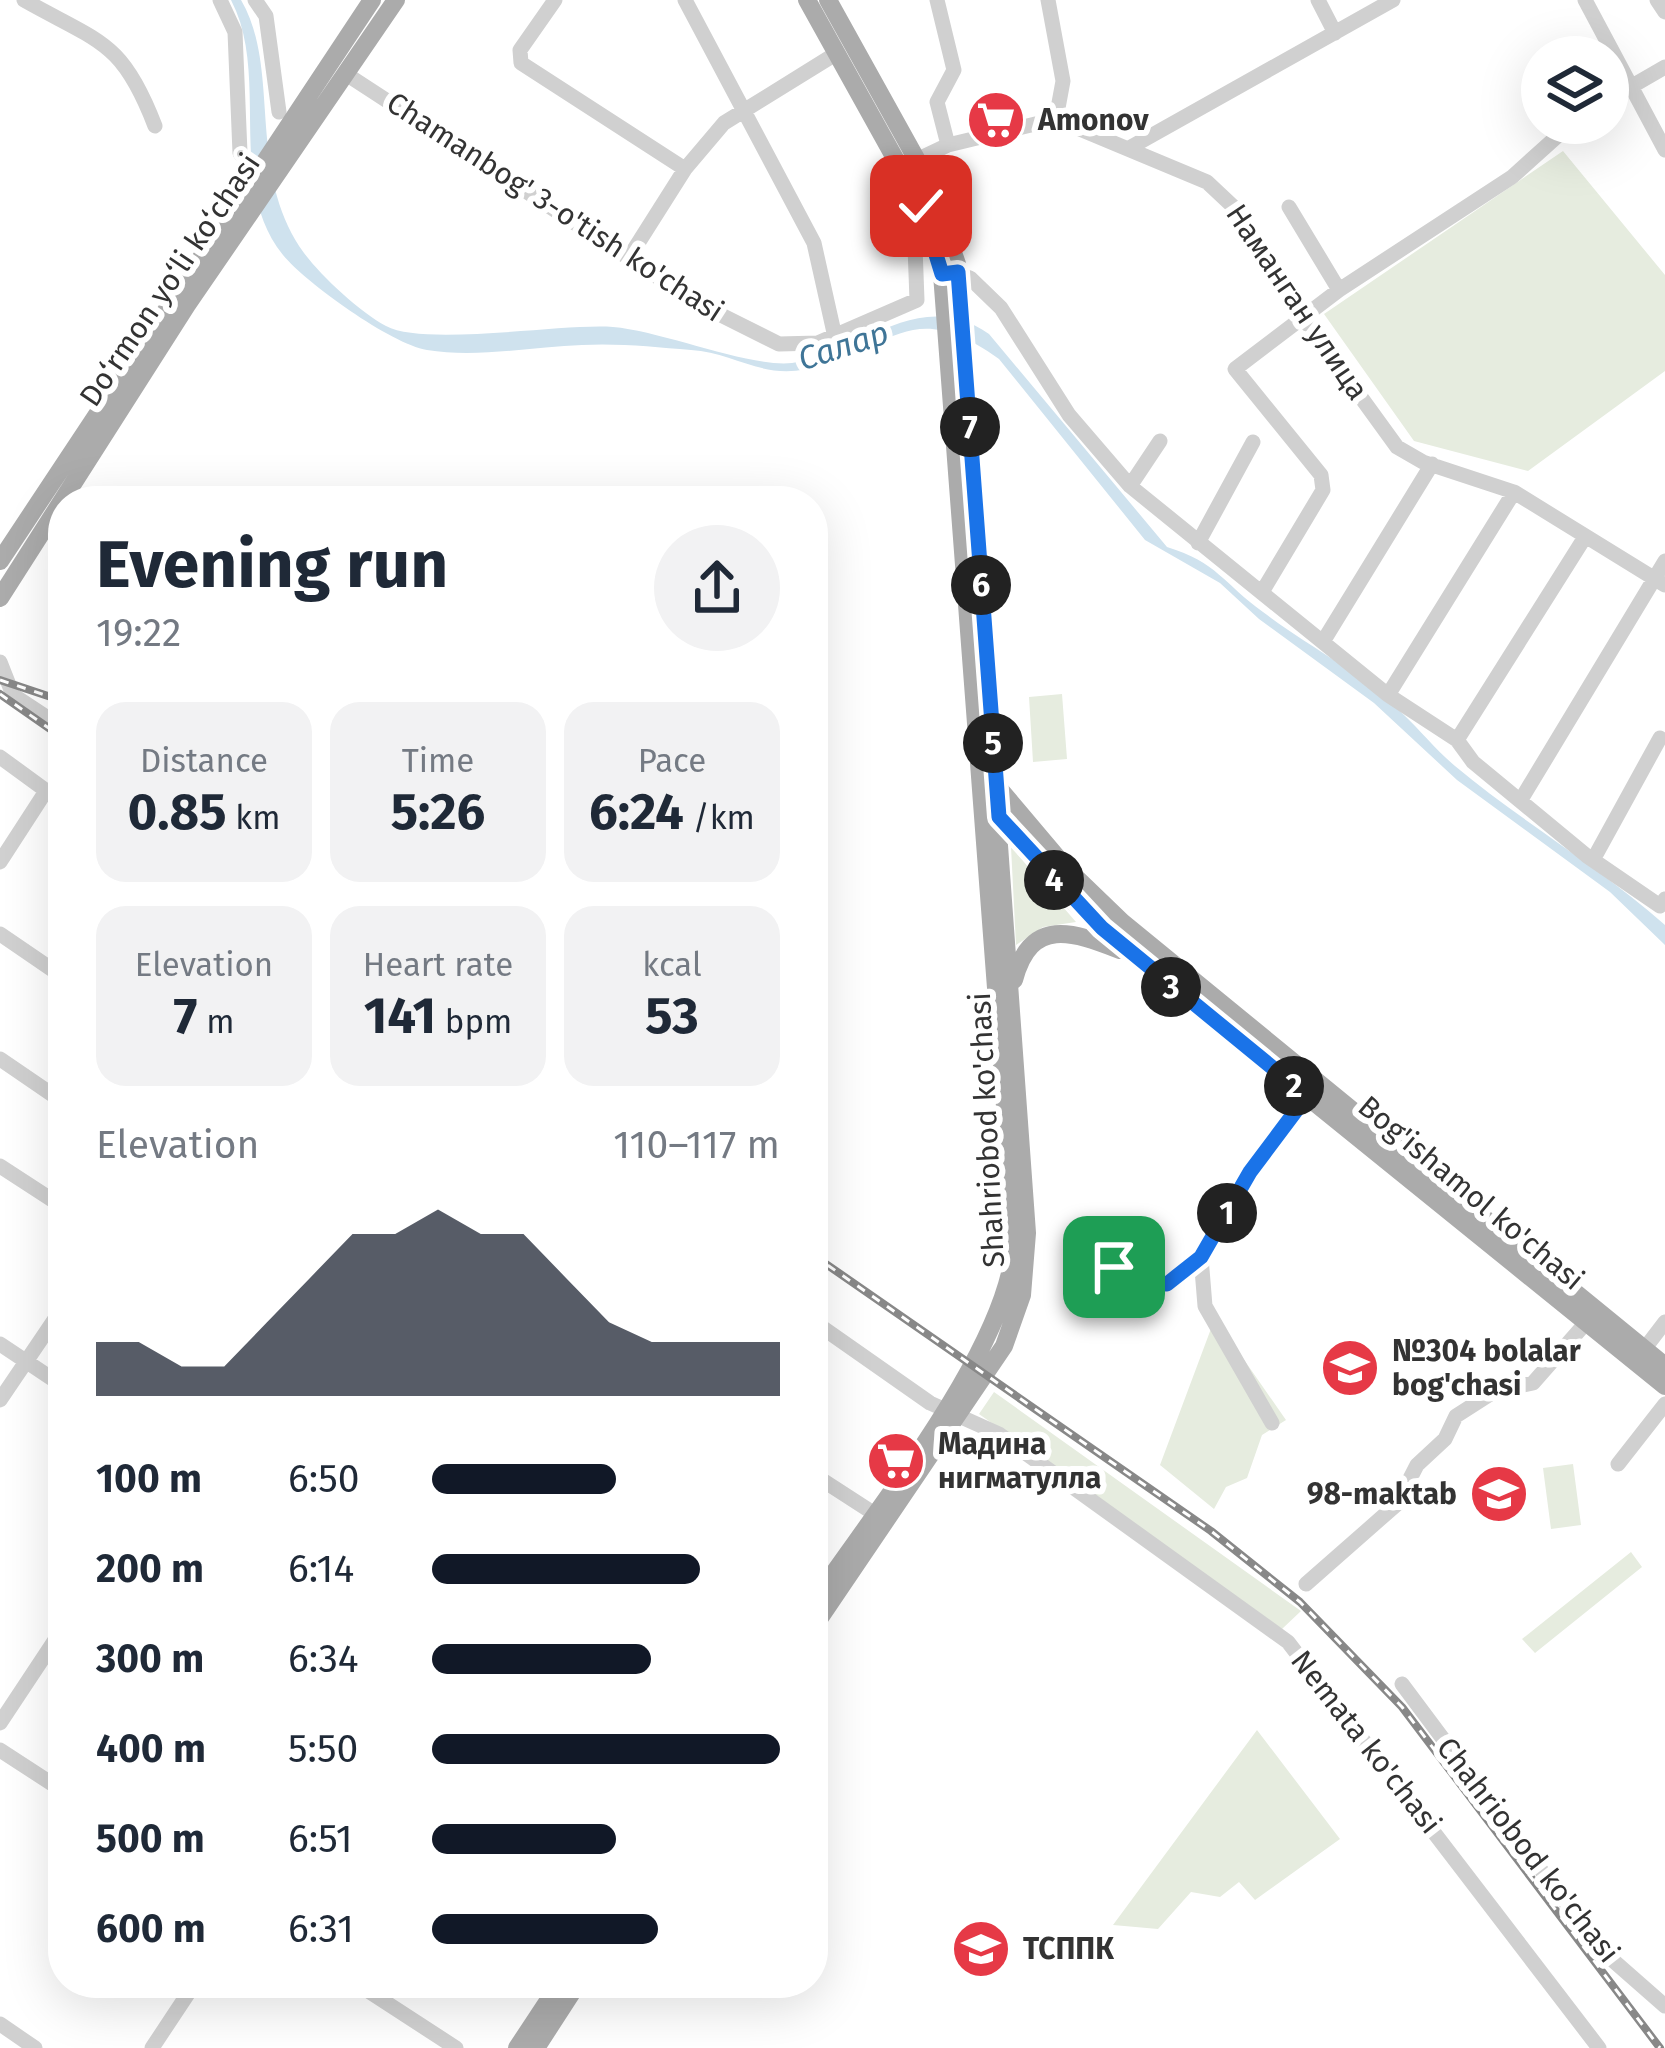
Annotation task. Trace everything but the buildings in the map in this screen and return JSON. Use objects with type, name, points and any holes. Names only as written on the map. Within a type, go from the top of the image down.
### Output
[{"type":"main road","name":"Do‘rmon yo‘li ko‘chasi","points":[[51,486],[226,230],[372,0]]},
{"type":"main road","name":"Do‘rmon yo‘li ko‘chasi","points":[[226,230],[255,170],[288,127],[346,74],[396,0]]},
{"type":"main road","points":[[807,0],[945,220],[989,790]]},
{"type":"main road","points":[[828,0],[909,163]]},
{"type":"main road","name":"Do‘rmon yo‘li ko‘chasi","points":[[68,486],[195,277]]},
{"type":"main road","name":"Do‘rmon yo‘li ko‘chasi","points":[[0,561],[48,491]]},
{"type":"main road","name":"Do‘rmon yo‘li ko‘chasi","points":[[0,598],[48,519]]},
{"type":"main road","name":"Shahriobod ko'chasi","points":[[828,1603],[950,1412],[1010,1335],[1025,1274],[1027,1212],[1012,997],[995,868],[999,817],[989,790]]},
{"type":"main road","name":"Shahriobod ko'chasi","points":[[950,1412],[997,1322],[1014,1250],[989,790]]},
{"type":"main road","name":"Bog'ishamol ko'chasi","points":[[989,790],[1082,885],[1307,1096],[1392,1155]]},
{"type":"main road","name":"Bog'ishamol ko'chasi","points":[[999,817],[1074,902],[1131,954],[1219,1014],[1639,1357],[1665,1386]]},
{"type":"main road","points":[[1012,997],[1022,957],[1049,935],[1078,934],[1131,954]]},
{"type":"main road","name":"Bog'ishamol ko'chasi","points":[[1438,1193],[1584,1325],[1639,1357],[1665,1366]]},
{"type":"main road","name":"Shahriobod ko'chasi","points":[[828,1584],[880,1517]]},
{"type":"main road","points":[[518,2048],[550,1998]]},
{"type":"main road","points":[[536,2048],[568,1998]]},
{"type":"street","points":[[24,0],[128,63],[155,126]]},
{"type":"street","points":[[220,0],[236,32],[240,153],[255,170]]},
{"type":"street","points":[[255,0],[266,16],[288,127]]},
{"type":"street","points":[[555,0],[520,50],[520,63],[685,169]]},
{"type":"street","points":[[685,0],[814,243],[836,337]]},
{"type":"street","points":[[937,0],[954,70],[938,98],[948,145]]},
{"type":"street","points":[[909,163],[948,145],[1056,119],[1063,81],[1048,0]]},
{"type":"street","points":[[1318,0],[1335,33]]},
{"type":"street","points":[[1131,147],[1393,0]]},
{"type":"street","points":[[1585,0],[1665,150]]},
{"type":"street","points":[[1657,0],[1665,12]]},
{"type":"street","points":[[628,259],[685,169],[744,107],[836,53]]},
{"type":"street","points":[[1630,89],[1665,67]]},
{"type":"street","name":"Chamanbog' 3-o'tish ko'chasi","points":[[346,74],[628,259],[779,344],[836,337],[916,300],[915,247]]},
{"type":"street","name":"Наманган улица","points":[[1056,119],[1131,147],[1226,196],[1302,316],[1397,447],[1514,492],[1659,582]]},
{"type":"street","points":[[1262,592],[1323,490],[1321,475],[1235,369],[1302,316],[1512,177],[1549,144]]},
{"type":"street","points":[[1289,207],[1340,290]]},
{"type":"street","points":[[950,273],[1001,308],[1070,415],[1130,486],[1388,695],[1457,740],[1474,762],[1593,860],[1660,906],[1665,899]]},
{"type":"street","points":[[1130,486],[1160,441]]},
{"type":"street","points":[[1198,543],[1253,442]]},
{"type":"street","points":[[1324,640],[1432,464]]},
{"type":"street","points":[[1388,695],[1514,492]]},
{"type":"street","points":[[1457,740],[1585,537]]},
{"type":"street","points":[[1522,798],[1659,582],[1665,561]]},
{"type":"street","points":[[0,662],[14,695],[48,718]]},
{"type":"street","points":[[1593,860],[1660,738]]},
{"type":"street","points":[[0,757],[46,791],[0,862]]},
{"type":"street","points":[[0,934],[48,966]]},
{"type":"street","points":[[0,1059],[48,1088]]},
{"type":"street","points":[[1114,1267],[1120,1282],[1167,1284],[1201,1257],[1250,1172],[1307,1096]]},
{"type":"street","points":[[0,1166],[48,1198]]},
{"type":"street","points":[[1201,1257],[1205,1306],[1272,1423]]},
{"type":"street","points":[[1639,1357],[1665,1322]]},
{"type":"street","points":[[1306,1584],[1397,1504],[1417,1465],[1445,1439],[1456,1416],[1495,1391],[1533,1383],[1584,1325]]},
{"type":"street","points":[[0,1400],[48,1328]]},
{"type":"street","name":"Nemata ko'chasi","points":[[828,1331],[950,1412],[999,1434],[1288,1642],[1599,2048]]},
{"type":"street","points":[[0,1344],[48,1376]]},
{"type":"street","points":[[1618,1464],[1665,1404]]},
{"type":"street","points":[[828,1484],[880,1517]]},
{"type":"street","points":[[0,1723],[48,1651]]},
{"type":"street","name":"Chahriobod ko'chasi","points":[[1402,1684],[1600,1949],[1665,2006]]},
{"type":"street","points":[[0,1750],[48,1781]]},
{"type":"street","points":[[152,2048],[185,1998]]},
{"type":"street","points":[[379,1998],[456,2048]]},
{"type":"street","points":[[0,2024],[35,2048]]},
{"type":"shaded area","points":[[1563,151],[1665,275],[1665,371],[1528,471],[1414,441],[1324,314]]},
{"type":"shaded area","points":[[1062,694],[1067,759],[1033,762],[1029,697]]},
{"type":"shaded area","points":[[1011,847],[1076,922],[1043,927],[1016,945]]},
{"type":"shaded area","points":[[1215,1318],[1286,1420],[1262,1435],[1247,1478],[1226,1487],[1214,1509],[1160,1465]]},
{"type":"shaded area","points":[[994,1392],[1301,1611],[1282,1629],[979,1414]]},
{"type":"shaded area","points":[[1573,1464],[1581,1525],[1551,1529],[1543,1468]]},
{"type":"shaded area","points":[[1631,1552],[1642,1567],[1535,1653],[1522,1639]]},
{"type":"shaded area","points":[[1257,1730],[1340,1839],[1255,1900],[1239,1882],[1220,1897],[1191,1892],[1158,1929],[1113,1925]]},
{"type":"water","name":"Салар","points":[[231,0],[241,0],[253,28],[269,155],[286,221],[321,273],[376,320],[405,332],[431,334],[613,327],[775,363],[818,357],[913,319],[963,321],[989,334],[1167,547],[1209,567],[1263,612],[1371,686],[1455,766],[1665,925],[1665,945],[1610,892],[1457,780],[1374,703],[1259,619],[1220,583],[1145,540],[999,359],[969,340],[921,329],[835,361],[775,371],[706,352],[636,346],[465,353],[427,350],[393,337],[350,311],[294,267],[266,226],[252,163],[248,62]]},
{"type":"railway","points":[[0,680],[48,696]]},
{"type":"railway","points":[[0,694],[48,728]]},
{"type":"railway","points":[[828,1265],[1211,1531],[1300,1602],[1402,1707],[1660,2048]]},
{"type":"place","name":"Amonov","points":[[996,120]]},
{"type":"place","name":"№304 bolalar bog'chasi","points":[[1350,1368]]},
{"type":"place","name":"Мадина нигматулла","points":[[896,1461]]},
{"type":"place","name":"98-maktab","points":[[1499,1494]]},
{"type":"place","name":"ТСППК","points":[[981,1949]]},
{"type":"route","points":[[921,206],[942,274],[958,272],[999,817],[1102,928],[1307,1096],[1250,1172],[1201,1257],[1167,1284],[1120,1282],[1114,1267]]}]
